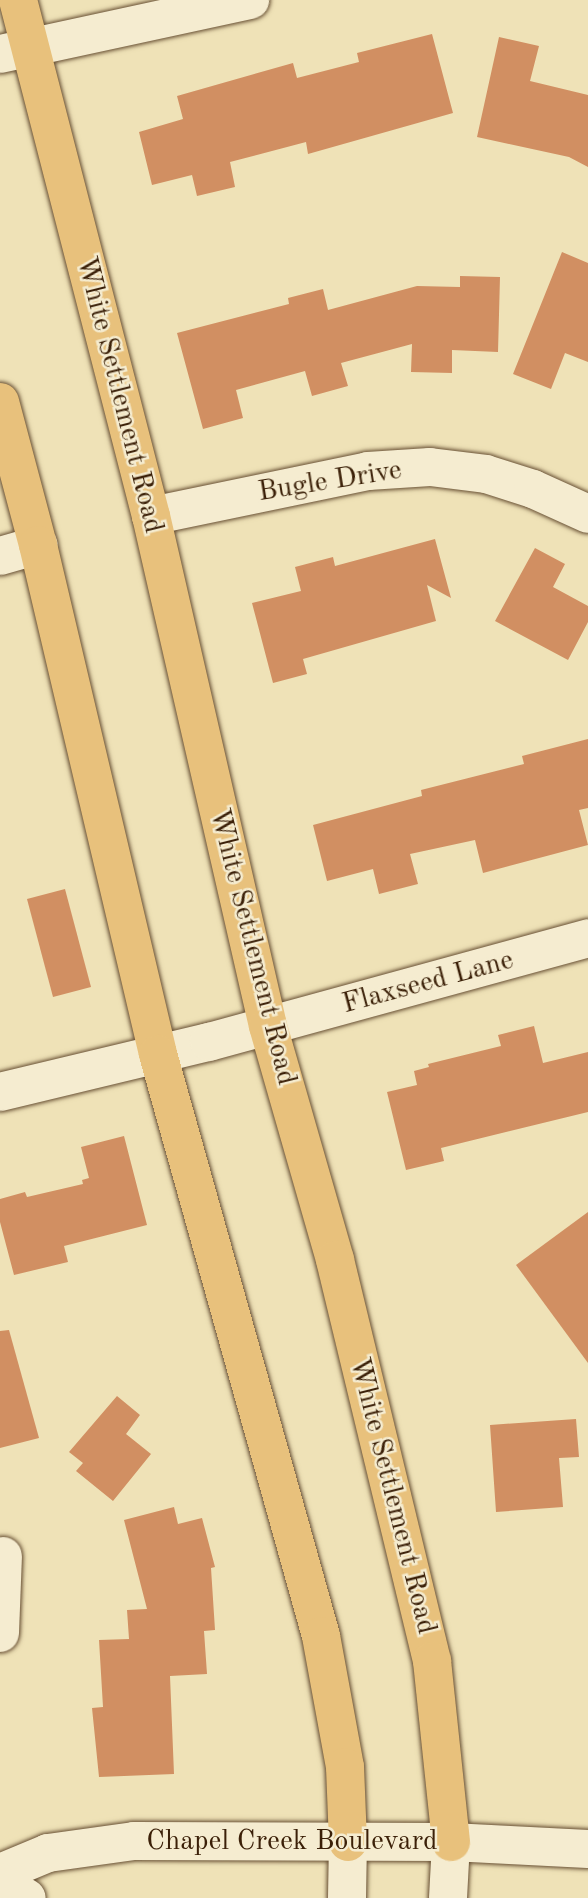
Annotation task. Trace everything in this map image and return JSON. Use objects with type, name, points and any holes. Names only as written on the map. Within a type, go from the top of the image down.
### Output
[{"type":"main road","name":"White Settlement Road","points":[[18,0],[15,50],[150,516],[268,1026],[335,1260],[432,1661],[452,1842]]},
{"type":"main road","points":[[0,402],[38,545],[158,1054],[321,1636],[345,1767],[348,1842]]},
{"type":"street","points":[[15,50],[250,0]]},
{"type":"street","name":"Bugle Drive","points":[[150,516],[368,471],[430,467],[486,474],[533,489],[588,514]]},
{"type":"street","points":[[0,556],[38,545]]},
{"type":"street","name":"Flaxseed Lane","points":[[0,1092],[268,1026],[588,938]]},
{"type":"street","points":[[0,1633],[3,1556]]},
{"type":"street","name":"Chapel Creek Boulevard","points":[[0,1873],[48,1853],[134,1841],[452,1842],[588,1849]]},
{"type":"street","points":[[347,1898],[348,1842]]},
{"type":"street","name":"White Settlement Road","points":[[448,1898],[452,1842]]},
{"type":"street","points":[[0,1882],[27,1898]]},
{"type":"building","points":[[432,34],[453,113],[308,154],[306,142],[230,162],[235,187],[197,196],[192,175],[152,185],[139,132],[183,119],[177,96],[293,63],[297,78],[359,62],[357,53]]},
{"type":"building","points":[[499,37],[539,46],[530,81],[588,95],[588,167],[569,157],[477,137]]},
{"type":"building","points":[[562,252],[588,263],[588,362],[565,353],[551,389],[513,374]]},
{"type":"building","points":[[460,276],[500,277],[498,352],[452,350],[452,373],[411,372],[412,344],[341,363],[348,386],[312,396],[305,371],[236,390],[243,418],[203,429],[177,333],[289,304],[288,298],[323,289],[328,310],[417,286],[460,287]]},
{"type":"building","points":[[435,539],[451,598],[427,585],[436,621],[303,659],[307,674],[273,683],[252,603],[301,591],[295,567],[333,557],[335,566]]},
{"type":"building","points":[[535,548],[565,564],[553,587],[588,606],[588,622],[568,660],[495,621]]},
{"type":"building","points":[[588,739],[588,808],[579,810],[588,845],[483,873],[475,840],[410,854],[418,884],[379,894],[373,869],[327,881],[313,825],[422,796],[421,790],[524,764],[522,756]]},
{"type":"building","points":[[65,889],[91,987],[53,997],[27,899]]},
{"type":"building","points":[[534,1026],[543,1063],[588,1052],[588,1112],[441,1148],[444,1161],[406,1170],[387,1092],[417,1085],[414,1071],[429,1067],[428,1064],[501,1046],[498,1035]]},
{"type":"building","points":[[124,1136],[147,1225],[64,1246],[68,1262],[14,1275],[0,1222],[0,1199],[25,1192],[27,1197],[83,1184],[82,1180],[89,1178],[81,1147]]},
{"type":"building","points":[[588,1212],[588,1363],[516,1265]]},
{"type":"building","points":[[9,1330],[39,1438],[0,1448],[0,1331]]},
{"type":"building","points":[[117,1396],[140,1415],[126,1434],[151,1454],[113,1501],[76,1471],[83,1463],[69,1452]]},
{"type":"building","points":[[576,1419],[579,1457],[559,1458],[563,1507],[496,1512],[490,1425]]},
{"type":"building","points":[[174,1507],[178,1524],[202,1518],[215,1567],[211,1568],[215,1630],[204,1631],[207,1674],[170,1676],[174,1774],[99,1777],[92,1708],[103,1707],[99,1640],[129,1639],[127,1610],[147,1609],[124,1520]]}]
